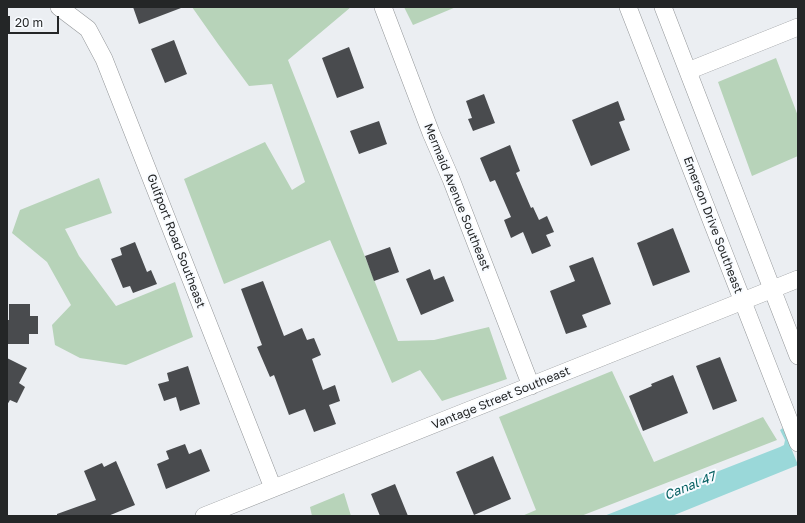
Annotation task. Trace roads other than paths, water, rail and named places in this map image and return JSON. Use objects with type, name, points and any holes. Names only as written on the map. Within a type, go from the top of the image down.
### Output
[{"type":"street","name":"Gulfport Road Southeast","points":[[59,7],[88,29],[104,59],[273,488]]},
{"type":"street","name":"Mermaid Avenue Southeast","points":[[383,7],[531,386]]},
{"type":"street","name":"Emerson Drive Southeast","points":[[628,7],[798,443]]},
{"type":"street","points":[[663,7],[798,356]]},
{"type":"street","points":[[688,71],[798,27]]},
{"type":"street","name":"Vantage Street Southeast","points":[[204,516],[742,300],[798,279]]},
{"type":"water","name":"Canal 47","points":[[783,428],[798,465],[672,516],[604,516],[780,447],[784,445],[785,440],[780,430]]}]
